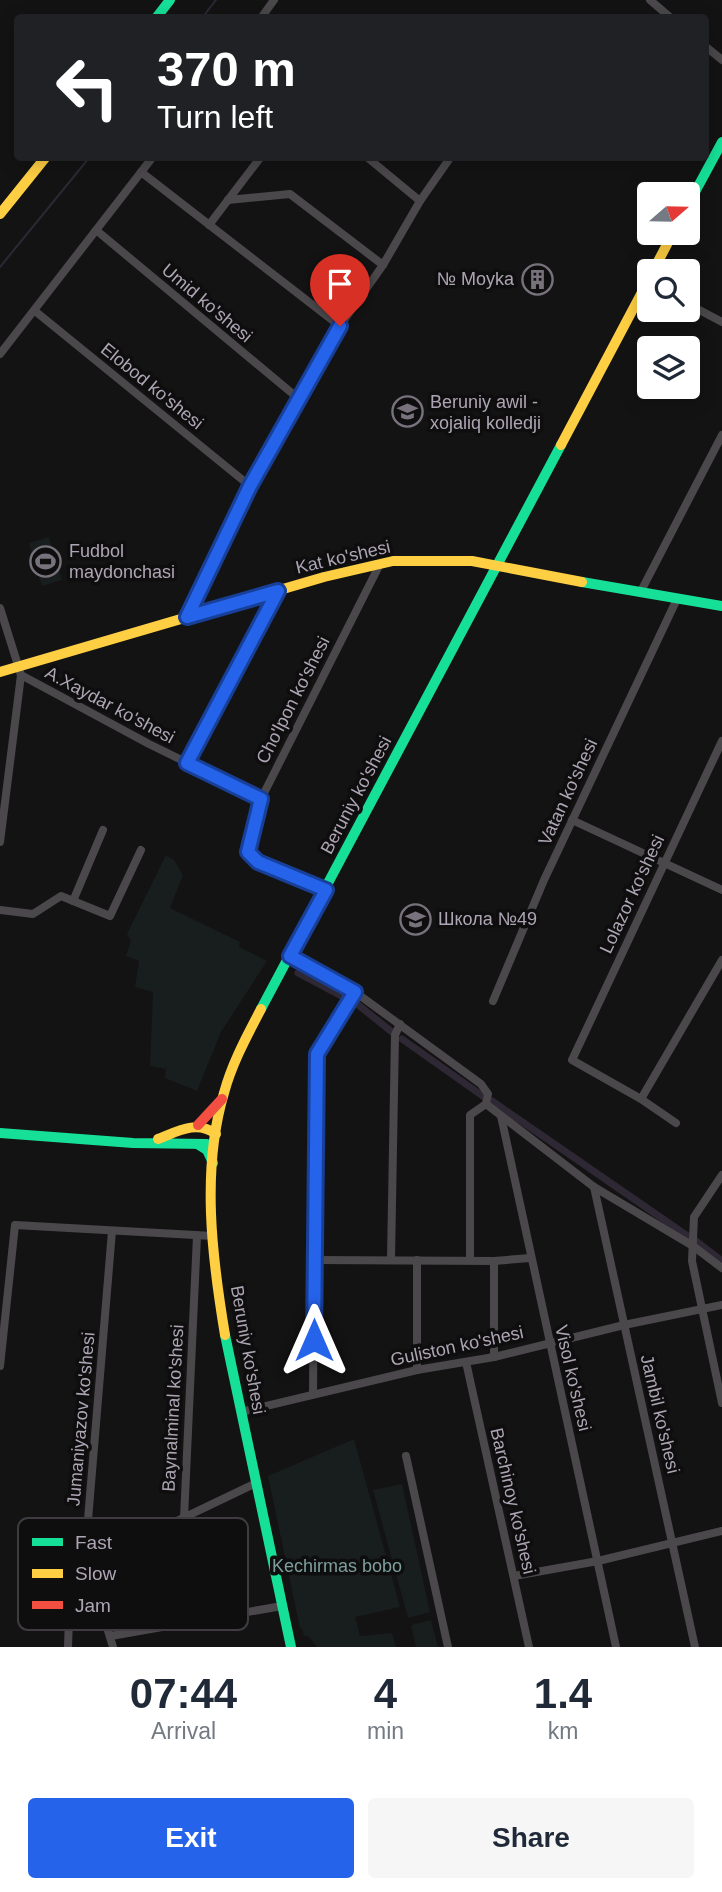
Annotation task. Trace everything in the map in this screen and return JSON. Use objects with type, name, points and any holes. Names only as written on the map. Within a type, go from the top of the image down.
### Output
[{"type":"main road","points":[[159,14],[170,0]]},
{"type":"main road","points":[[700,183],[722,142]]},
{"type":"main road","points":[[0,214],[43,161]]},
{"type":"main road","name":"Beruniy ko'shesi","points":[[291,1647],[221,1308],[213,1236],[214,1165],[222,1098],[233,1065],[495,565],[637,302]]},
{"type":"main road","name":"Kat ko'shesi","points":[[0,672],[19,671],[187,617],[380,564],[428,560],[472,561],[722,606]]},
{"type":"main road","points":[[198,1125],[222,1098]]},
{"type":"main road","points":[[0,1133],[133,1143],[152,1141],[199,1144],[206,1144],[216,1135],[206,1126],[198,1125],[152,1141]]},
{"type":"main road","points":[[199,1144],[207,1150],[214,1165]]},
{"type":"street","points":[[650,0],[666,14]]},
{"type":"street","points":[[0,354],[150,161]]},
{"type":"street","points":[[209,225],[258,161]]},
{"type":"street","points":[[372,161],[420,201]]},
{"type":"street","points":[[187,617],[250,486],[340,326],[383,265],[420,201],[448,161]]},
{"type":"street","points":[[141,172],[340,326]]},
{"type":"street","points":[[228,200],[290,194],[383,265]]},
{"type":"street","name":"Umid ko'shesi","points":[[96,230],[299,399]]},
{"type":"street","points":[[700,310],[722,322]]},
{"type":"street","name":"Elobod ko'shesi","points":[[35,311],[250,486]]},
{"type":"street","points":[[640,593],[722,435]]},
{"type":"street","name":"Cho'lpon ko'shesi","points":[[326,890],[258,862],[248,852],[261,799],[380,564]]},
{"type":"street","points":[[187,763],[278,591]]},
{"type":"street","name":"Vatan ko'shesi","points":[[493,1001],[572,820],[677,599]]},
{"type":"street","points":[[0,608],[19,671],[0,842]]},
{"type":"street","name":"A.Xaydar ko'shesi","points":[[19,671],[187,763],[261,799]]},
{"type":"street","name":"Lolazor ko'shesi","points":[[641,1099],[572,1060],[722,741]]},
{"type":"street","points":[[572,820],[722,890]]},
{"type":"street","points":[[73,901],[103,830]]},
{"type":"street","points":[[0,910],[33,914],[61,896],[110,916],[141,850]]},
{"type":"street","points":[[290,956],[355,992],[481,1084],[488,1094],[486,1104],[470,1115],[470,1259]]},
{"type":"street","points":[[676,1123],[641,1099],[722,960]]},
{"type":"street","points":[[313,1394],[317,1054],[355,992]]},
{"type":"street","points":[[391,1259],[395,1035],[400,1024]]},
{"type":"street","points":[[486,1104],[594,1187],[693,1246],[722,1268]]},
{"type":"street","name":"Visol ko'shesi","points":[[501,1116],[616,1647]]},
{"type":"street","points":[[722,1175],[694,1217],[692,1261],[722,1403]]},
{"type":"street","name":"Jambil ko'shesi","points":[[594,1187],[695,1647]]},
{"type":"street","points":[[0,1366],[15,1224],[213,1236]]},
{"type":"street","name":"Jumaniyazov ko'shesi","points":[[88,1518],[112,1231]]},
{"type":"street","name":"Baynalminal ko'shesi","points":[[184,1518],[197,1236]]},
{"type":"street","points":[[314,1259],[494,1261],[530,1258]]},
{"type":"street","points":[[417,1260],[417,1370]]},
{"type":"street","points":[[494,1261],[494,1357]]},
{"type":"street","name":"Guliston ko'shesi","points":[[241,1412],[417,1370],[494,1357],[549,1342],[722,1305]]},
{"type":"street","name":"Barchinoy ko'shesi","points":[[466,1362],[529,1647]]},
{"type":"street","points":[[406,1456],[448,1647]]},
{"type":"street","points":[[184,1518],[256,1483]]},
{"type":"street","points":[[514,1576],[597,1561],[722,1531]]},
{"type":"street","points":[[248,1612],[282,1606]]},
{"type":"street","name":"Jumaniyazov ko'shesi","points":[[109,1630],[113,1647]]},
{"type":"street","points":[[111,1636],[145,1630]]},
{"type":"green space","name":"Fudbol maydonchasi","points":[[49,537],[62,580],[42,586],[29,543]]},
{"type":"green space","points":[[166,855],[174,860],[183,875],[170,908],[240,942],[239,947],[267,961],[221,1032],[197,1091],[165,1078],[166,1069],[150,1066],[153,992],[135,987],[139,961],[126,956],[131,941],[127,934]]},
{"type":"green space","name":"Kechirmas bobo","points":[[354,1439],[400,1607],[355,1617],[360,1636],[392,1633],[396,1647],[317,1647],[308,1636],[304,1636],[300,1628],[268,1476]]},
{"type":"green space","points":[[402,1484],[430,1612],[408,1618],[373,1490]]},
{"type":"green space","points":[[431,1620],[438,1647],[416,1647],[411,1625]]},
{"type":"waterway","points":[[205,14],[216,0]]},
{"type":"waterway","points":[[0,267],[87,161]]},
{"type":"waterway","points":[[298,973],[347,999]]},
{"type":"waterway","points":[[357,1004],[392,1032]]},
{"type":"waterway","points":[[402,1039],[484,1097]]},
{"type":"waterway","points":[[492,1101],[689,1237]]},
{"type":"waterway","points":[[696,1241],[722,1261]]},
{"type":"traffic: fast","points":[[159,14],[170,0]]},
{"type":"traffic: fast","points":[[700,183],[722,142]]},
{"type":"traffic: fast","points":[[261,1009],[561,445]]},
{"type":"traffic: fast","points":[[582,582],[722,606]]},
{"type":"traffic: fast","points":[[0,1133],[133,1143],[207,1144]]},
{"type":"traffic: fast","points":[[199,1145],[207,1150],[213,1163]]},
{"type":"traffic: fast","points":[[225,1335],[291,1647]]},
{"type":"traffic: slow","points":[[0,214],[43,161]]},
{"type":"traffic: slow","points":[[659,259],[667,245]]},
{"type":"traffic: slow","points":[[561,445],[637,302]]},
{"type":"traffic: slow","points":[[0,672],[324,577],[393,561],[472,561],[582,582]]},
{"type":"traffic: slow","points":[[225,1335],[211,1214],[213,1152],[227,1082],[261,1009]]},
{"type":"traffic: slow","points":[[158,1139],[195,1127],[216,1134]]},
{"type":"traffic: jam","points":[[198,1125],[222,1099]]},
{"type":"place","name":"№ Moyka","points":[[537,279]]},
{"type":"place","name":"Beruniy awil - xojaliq kolledji","points":[[407,412]]},
{"type":"place","name":"Fudbol maydonchasi","points":[[46,561]]},
{"type":"place","name":"Школа №49","points":[[415,919]]},
{"type":"route","points":[[314,1340],[317,1054],[355,992],[290,956],[326,890],[258,862],[248,852],[261,799],[187,763],[278,591],[187,617],[250,486],[340,326]]}]
